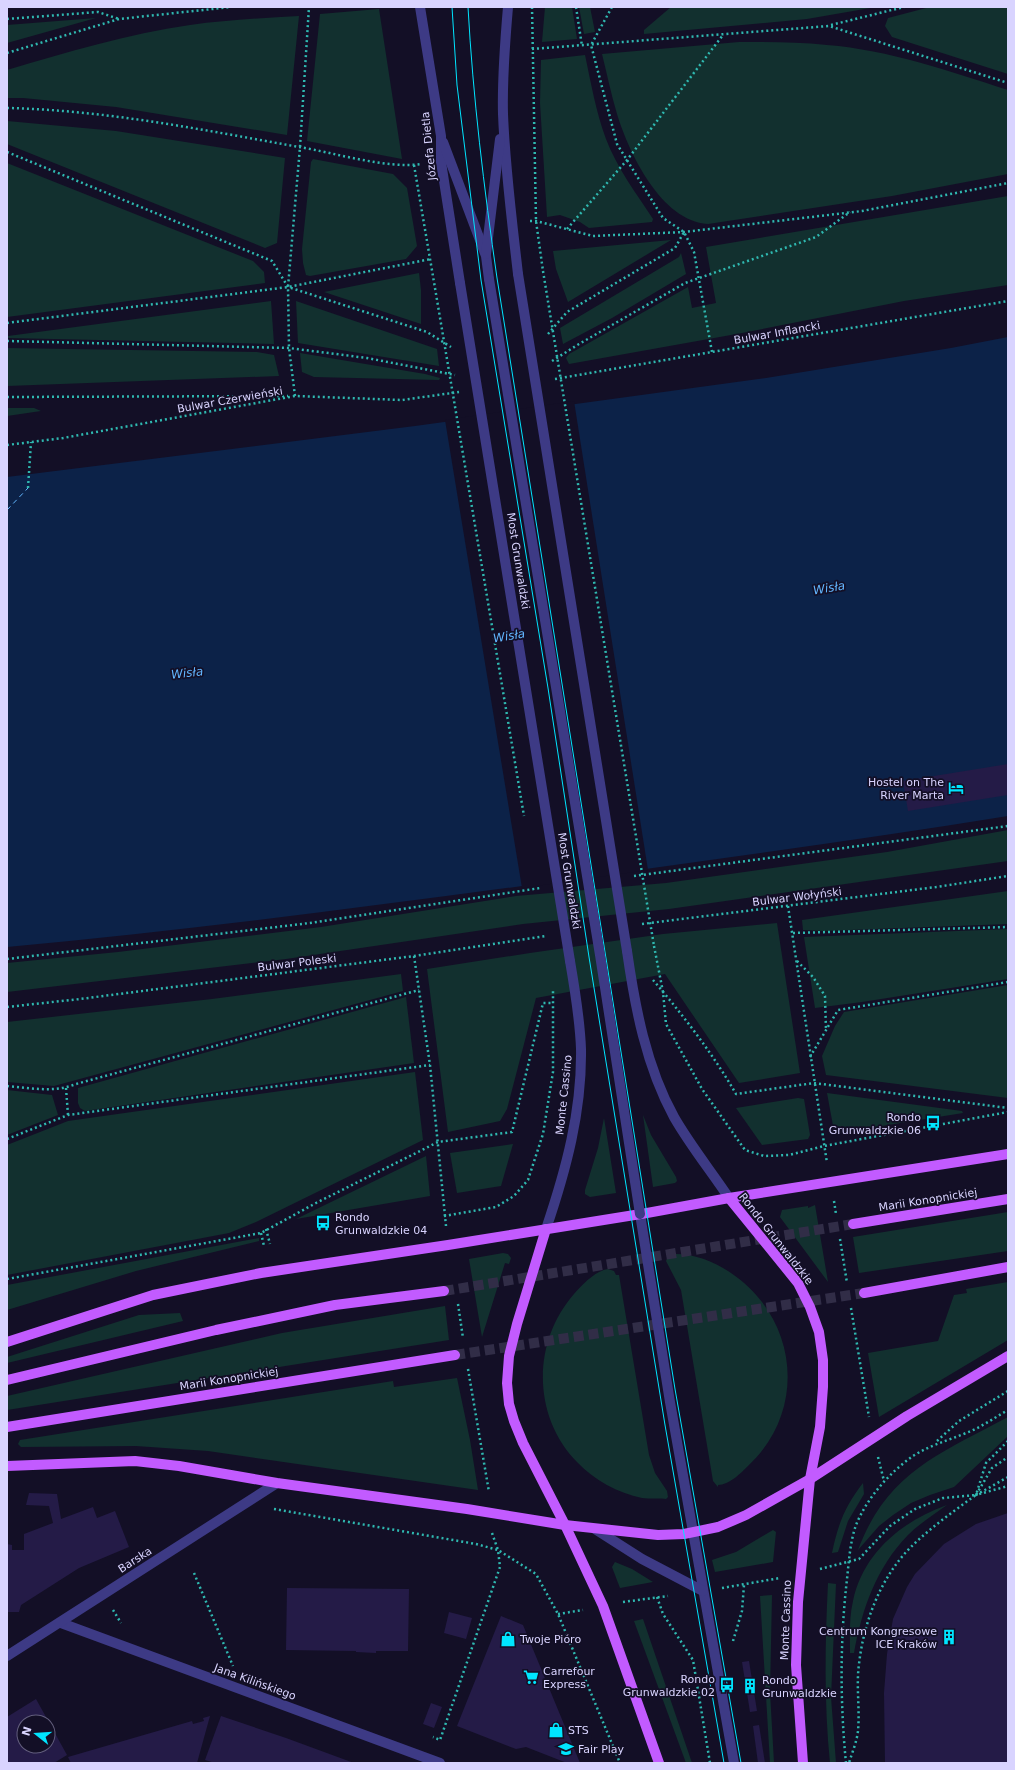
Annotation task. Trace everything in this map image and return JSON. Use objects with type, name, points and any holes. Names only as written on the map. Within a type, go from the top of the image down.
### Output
[{"type":"main road","points":[[730,1198],[1008,1154]]},
{"type":"main road","name":"Rondo Grunwaldzkie","points":[[7,1342],[153,1295],[262,1273],[640,1214],[730,1198],[798,1283],[810,1307],[819,1332],[824,1360],[823,1387],[820,1427],[810,1479]]},
{"type":"main road","name":"Marii Konopnickiej","points":[[853,1224],[1008,1199]]},
{"type":"main road","points":[[546,1229],[516,1324],[509,1356],[507,1383],[509,1404],[516,1428],[565,1525],[603,1606],[659,1763]]},
{"type":"main road","points":[[864,1293],[1008,1267]]},
{"type":"main road","points":[[7,1380],[216,1330],[335,1305],[444,1291]]},
{"type":"main road","name":"Marii Konopnickiej","points":[[7,1427],[455,1355]]},
{"type":"main road","points":[[7,1466],[134,1461],[178,1466],[277,1483],[467,1509],[565,1525],[658,1535],[693,1533],[731,1522],[810,1479],[907,1416],[1008,1356]]},
{"type":"main road","name":"Monte Cassino","points":[[803,1763],[796,1666],[800,1574],[810,1479]]},
{"type":"street","name":"Józefa Dietla","points":[[420,7],[441,136],[441,162],[460,283]]},
{"type":"street","points":[[508,7],[503,113],[506,168],[518,274],[633,989],[644,1040],[664,1097],[679,1124],[730,1198]]},
{"type":"street","points":[[486,256],[503,113]]},
{"type":"street","points":[[441,136],[486,256],[601,962],[640,1214],[693,1533],[734,1763]]},
{"type":"street","name":"Most Grunwaldzki","points":[[460,283],[570,961]]},
{"type":"street","name":"Monte Cassino","points":[[546,1229],[564,1175],[575,1129],[579,1092],[581,1049],[579,1020],[570,961]]},
{"type":"street","name":"Barska","points":[[7,1656],[61,1623],[218,1519],[277,1483]]},
{"type":"street","points":[[595,1528],[642,1559],[704,1591]]},
{"type":"street","name":"Jana Kilińskiego","points":[[61,1623],[440,1763]]},
{"type":"path","points":[[7,53],[119,19],[231,7]]},
{"type":"path","points":[[7,397],[295,396],[289,348],[288,287],[300,147],[308,7]]},
{"type":"path","points":[[532,7],[536,221],[654,946],[663,992],[666,1024],[702,1089],[745,1150],[764,1156],[789,1155],[824,1146],[1008,1112]]},
{"type":"path","points":[[576,7],[582,46]]},
{"type":"path","points":[[612,7],[591,45],[617,144],[663,218],[684,232],[694,252],[700,278],[712,352]]},
{"type":"path","points":[[532,49],[829,26],[904,7]]},
{"type":"path","points":[[7,19],[98,12],[119,19]]},
{"type":"path","points":[[829,26],[1008,83]]},
{"type":"path","points":[[566,229],[626,160],[724,35]]},
{"type":"path","points":[[7,108],[116,116],[300,147],[394,165],[414,165],[526,823]]},
{"type":"path","points":[[7,152],[272,261],[288,287],[427,332],[453,349]]},
{"type":"path","points":[[536,221],[593,236],[684,232],[850,212],[1008,183]]},
{"type":"path","points":[[551,362],[579,344],[685,283],[816,237],[850,212]]},
{"type":"path","points":[[545,338],[567,312],[675,248],[684,232]]},
{"type":"path","points":[[7,324],[288,287],[431,259]]},
{"type":"path","name":"Bulwar Inflancki","points":[[548,380],[1008,301]]},
{"type":"path","points":[[7,342],[289,348],[367,358],[463,376]]},
{"type":"path","name":"Bulwar Czerwieński","points":[[7,445],[63,438],[295,396],[402,400],[457,392]]},
{"type":"path","points":[[28,488],[31,442]]},
{"type":"path","points":[[663,872],[1008,826]]},
{"type":"path","name":"Bulwar Wołyński","points":[[642,924],[936,887],[1008,876]]},
{"type":"path","points":[[536,886],[538,894]]},
{"type":"path","points":[[7,959],[310,923],[491,895]]},
{"type":"path","points":[[788,906],[824,1146]]},
{"type":"path","points":[[793,933],[1008,927]]},
{"type":"path","points":[[544,933],[546,941]]},
{"type":"path","name":"Bulwar Poleski","points":[[7,1007],[414,956],[549,936]]},
{"type":"path","points":[[414,956],[430,1065],[444,1216],[496,1207],[514,1196],[528,1180],[543,1134],[552,1072],[553,988]]},
{"type":"path","points":[[796,961],[814,977],[825,996],[826,1030]]},
{"type":"path","points":[[810,1057],[838,1010],[1008,982]]},
{"type":"path","points":[[7,1086],[52,1090],[66,1088],[419,990]]},
{"type":"path","points":[[663,992],[726,1077],[736,1094],[814,1083],[1008,1108]]},
{"type":"path","points":[[7,1279],[261,1233],[316,1203],[438,1142],[512,1132],[543,1003],[553,1003]]},
{"type":"path","points":[[7,1139],[68,1115],[430,1065]]},
{"type":"path","points":[[66,1088],[68,1115]]},
{"type":"path","points":[[833,1199],[837,1222]]},
{"type":"path","points":[[266,1229],[270,1244]]},
{"type":"path","points":[[261,1233],[264,1246]]},
{"type":"path","points":[[840,1237],[847,1284]]},
{"type":"path","points":[[457,1300],[464,1345]]},
{"type":"path","points":[[851,1307],[870,1423]]},
{"type":"path","points":[[468,1368],[488,1492]]},
{"type":"path","points":[[847,1763],[842,1729],[842,1621],[849,1562],[856,1525],[884,1481],[913,1456],[935,1443],[959,1421],[1008,1391]]},
{"type":"path","points":[[935,1443],[967,1433],[1008,1410]]},
{"type":"path","points":[[976,1495],[986,1463],[1008,1441]]},
{"type":"path","points":[[976,1495],[992,1468],[1008,1456]]},
{"type":"path","points":[[847,1763],[858,1732],[858,1680],[860,1657],[867,1626],[880,1591],[900,1560],[914,1544],[976,1495],[1008,1477]]},
{"type":"path","points":[[830,1567],[859,1559],[890,1526],[915,1509],[943,1498],[976,1495],[1008,1486]]},
{"type":"path","points":[[271,1509],[476,1544],[498,1550],[536,1574],[558,1614],[620,1763]]},
{"type":"path","points":[[427,1735],[440,1740],[500,1567],[498,1550],[492,1534]]},
{"type":"path","points":[[194,1573],[234,1666],[226,1664]]},
{"type":"path","points":[[715,1590],[776,1579]]},
{"type":"path","points":[[742,1611],[744,1585]]},
{"type":"path","points":[[623,1602],[670,1595]]},
{"type":"path","points":[[657,1597],[663,1614],[693,1660],[710,1763]]},
{"type":"path","points":[[110,1607],[119,1622],[125,1625]]},
{"type":"path","points":[[558,1614],[579,1610]]},
{"type":"green space","points":[[545,7],[572,7],[577,39],[542,42]]},
{"type":"green space","points":[[579,7],[590,7],[595,32],[584,34]]},
{"type":"green space","points":[[671,7],[876,7],[807,19],[644,34],[644,30]]},
{"type":"green space","points":[[930,7],[1008,7],[1008,74],[892,37],[885,26],[888,18]]},
{"type":"green space","points":[[379,9],[402,159],[307,141],[320,14]]},
{"type":"green space","points":[[299,16],[287,135],[116,107],[23,98],[7,98],[7,70],[75,50],[144,33],[190,25],[231,20]]},
{"type":"green space","points":[[96,18],[7,43],[7,25]]},
{"type":"green space","points":[[739,42],[816,44],[873,51],[919,62],[1008,90],[1008,174],[892,196],[708,224],[691,220],[676,211],[662,198],[649,182],[639,165],[622,130],[602,54]]},
{"type":"green space","points":[[585,55],[602,129],[610,150],[621,170],[653,219],[652,222],[589,228],[580,222],[560,215],[547,217],[540,103],[541,60]]},
{"type":"green space","points":[[7,121],[116,131],[285,158],[277,243],[265,248],[7,144]]},
{"type":"green space","points":[[313,159],[393,174],[407,188],[417,246],[406,259],[310,276],[306,275],[302,249],[311,162]]},
{"type":"green space","points":[[7,163],[253,261],[264,272],[265,283],[7,317]]},
{"type":"green space","points":[[1008,196],[1008,285],[904,301],[742,333],[569,364],[566,358],[569,354],[688,287],[692,308],[716,303],[706,247]]},
{"type":"green space","points":[[671,240],[568,302],[556,269],[553,251]]},
{"type":"green space","points":[[681,253],[686,274],[612,318],[563,344],[560,328],[679,257]]},
{"type":"green space","points":[[419,273],[421,290],[421,324],[324,292]]},
{"type":"green space","points":[[271,301],[274,344],[8,338],[8,336]]},
{"type":"green space","points":[[296,301],[437,349],[439,366],[298,343]]},
{"type":"green space","points":[[7,348],[257,352],[274,355],[279,376],[7,386]]},
{"type":"green space","points":[[300,353],[425,374],[440,378],[439,380],[314,377],[302,372]]},
{"type":"green space","points":[[7,408],[34,408],[41,411],[7,416]]},
{"type":"green space","points":[[1008,830],[1008,861],[669,909],[523,924],[286,959],[7,992],[7,963],[118,952],[321,927],[516,896],[666,883],[887,852]]},
{"type":"green space","points":[[1008,891],[1008,924],[823,931],[803,930],[802,920]]},
{"type":"green space","points":[[777,923],[800,1073],[739,1083],[665,974],[536,998],[507,1109],[500,1121],[448,1132],[427,969],[663,934]]},
{"type":"green space","points":[[1008,929],[1008,979],[815,1008],[804,937]]},
{"type":"green space","points":[[401,974],[403,991],[54,1086],[7,1082],[7,1022],[212,999]]},
{"type":"green space","points":[[1008,985],[1008,1098],[826,1075],[822,1056],[835,1026],[844,1012]]},
{"type":"green space","points":[[406,997],[414,1063],[85,1111],[80,1108],[78,1103],[78,1088]]},
{"type":"green space","points":[[415,1072],[423,1140],[256,1222],[229,1233],[7,1275],[7,1145],[68,1121]]},
{"type":"green space","points":[[7,1090],[52,1095],[58,1115],[7,1135]]},
{"type":"green space","points":[[827,1093],[962,1111],[963,1113],[838,1133],[834,1131]]},
{"type":"green space","points":[[798,1098],[804,1099],[810,1135],[808,1139],[762,1145],[736,1108]]},
{"type":"green space","points":[[643,1115],[651,1135],[676,1177],[677,1181],[675,1183],[653,1187]]},
{"type":"green space","points":[[604,1118],[616,1193],[590,1197],[585,1194],[585,1190],[598,1148]]},
{"type":"green space","points":[[513,1144],[501,1186],[457,1193],[450,1153]]},
{"type":"green space","points":[[426,1156],[430,1196],[296,1219]]},
{"type":"green space","points":[[815,1205],[828,1282],[780,1217],[782,1210],[808,1206],[808,1208]]},
{"type":"green space","points":[[1008,1212],[1008,1251],[859,1273],[853,1237]]},
{"type":"green space","points":[[259,1238],[259,1241],[136,1271],[7,1310],[7,1285]]},
{"type":"green space","points":[[503,1253],[508,1254],[511,1258],[509,1264],[505,1263],[482,1337],[469,1259]]},
{"type":"green space","points":[[672,1254],[695,1256],[710,1261],[731,1273],[753,1292],[770,1314],[782,1339],[787,1365],[787,1392],[780,1419],[767,1443],[748,1466],[730,1481],[718,1485],[718,1487],[713,1481],[681,1290],[666,1261],[668,1256]]},
{"type":"green space","points":[[608,1269],[614,1271],[616,1275],[619,1275],[649,1455],[655,1473],[667,1491],[668,1497],[666,1499],[633,1496],[607,1485],[591,1475],[577,1462],[562,1444],[552,1423],[545,1401],[543,1379],[545,1356],[550,1334],[560,1313],[585,1282],[598,1272]]},
{"type":"green space","points":[[1008,1282],[1008,1340],[879,1417],[868,1353],[938,1341],[954,1295],[967,1293],[966,1289]]},
{"type":"green space","points":[[445,1306],[449,1340],[7,1410],[7,1396],[282,1333]]},
{"type":"green space","points":[[180,1313],[183,1321],[7,1363],[7,1357],[139,1315]]},
{"type":"green space","points":[[457,1378],[470,1440],[478,1490],[208,1451],[136,1446],[21,1447],[18,1444],[20,1440],[393,1381],[394,1387]]},
{"type":"green space","points":[[1008,1417],[1008,1436],[954,1487],[911,1503],[879,1526],[858,1550],[870,1523],[884,1501],[901,1483],[939,1454]]},
{"type":"green space","points":[[863,1483],[864,1494],[848,1521],[838,1552],[832,1553],[843,1516],[851,1500]]},
{"type":"green space","points":[[947,1505],[912,1531],[887,1561],[866,1605],[854,1653],[850,1653],[850,1627],[853,1601],[858,1584],[875,1554],[900,1530],[930,1512]]},
{"type":"green space","points":[[773,1530],[776,1532],[773,1562],[715,1572],[712,1560],[736,1552]]},
{"type":"green space","points":[[615,1562],[632,1569],[653,1582],[620,1588],[612,1567]]},
{"type":"green space","points":[[828,1583],[836,1584],[831,1697],[836,1763],[830,1763],[826,1696]]},
{"type":"green space","points":[[772,1595],[770,1692],[774,1763],[770,1763],[760,1596]]},
{"type":"green space","points":[[643,1619],[692,1763],[686,1763],[634,1621]]},
{"type":"water","name":"Wisła","points":[[1008,337],[1008,816],[901,833],[581,878],[294,916],[7,947],[7,477],[415,426],[766,378],[951,348]]},
{"type":"pier","points":[[574,401],[648,870],[522,888],[445,420]]},
{"type":"building","name":"Hostel on The River Marta","points":[[1008,764],[1008,795],[908,811],[903,781]]},
{"type":"building","points":[[29,1493],[57,1494],[61,1519],[93,1507],[97,1518],[115,1511],[129,1547],[79,1568],[21,1605],[19,1612],[7,1612],[7,1544],[12,1545],[12,1550],[24,1550],[24,1534],[53,1523],[49,1506],[26,1505]]},
{"type":"building","name":"Centrum Kongresowe ICE Kraków","points":[[1008,1513],[1008,1763],[885,1763],[884,1693],[887,1654],[893,1619],[907,1587],[915,1574],[944,1544],[976,1524]]},
{"type":"building","points":[[287,1588],[409,1589],[408,1651],[376,1651],[376,1653],[356,1651],[286,1650]]},
{"type":"building","points":[[449,1612],[472,1618],[466,1639],[444,1633]]},
{"type":"building","points":[[501,1616],[523,1625],[580,1763],[567,1763],[526,1747],[516,1749],[457,1726]]},
{"type":"building","name":"Rondo Grunwaldzkie","points":[[749,1661],[757,1711],[750,1712],[742,1662]]},
{"type":"building","points":[[36,1699],[44,1714],[16,1714],[16,1754],[56,1754],[56,1735],[67,1755],[54,1763],[7,1763],[7,1717]]},
{"type":"building","points":[[431,1703],[442,1707],[434,1728],[423,1724]]},
{"type":"building","points":[[210,1716],[197,1763],[71,1763],[68,1757],[192,1721],[193,1724],[204,1721],[203,1718]]},
{"type":"building","points":[[221,1716],[354,1763],[215,1763],[205,1760]]},
{"type":"building","name":"Rondo Grunwaldzkie","points":[[759,1725],[765,1763],[758,1763],[753,1726]]},
{"type":"ferry route","points":[[7,510],[28,488]]},
{"type":"tunnel","points":[[444,1291],[853,1224]]},
{"type":"tunnel","points":[[455,1355],[864,1293]]},
{"type":"tram line","points":[[452,7],[457,85],[481,280],[548,688],[589,957],[665,1425],[724,1763]]},
{"type":"tram line","points":[[468,7],[480,143],[497,278],[675,1389],[741,1763]]},
{"type":"place","name":"Hostel on The River Marta","points":[[956,788]]},
{"type":"place","name":"Rondo Grunwaldzkie 06","points":[[933,1123]]},
{"type":"place","name":"Rondo Grunwaldzkie 04","points":[[323,1223]]},
{"type":"place","name":"Centrum Kongresowe ICE Kraków","points":[[949,1637]]},
{"type":"place","name":"Twoje Pióro","points":[[508,1639]]},
{"type":"place","name":"Carrefour Express","points":[[531,1677]]},
{"type":"place","name":"Rondo Grunwaldzkie 02","points":[[727,1685]]},
{"type":"place","name":"Rondo Grunwaldzkie","points":[[750,1686]]},
{"type":"place","name":"STS","points":[[556,1730]]},
{"type":"place","name":"Fair Play","points":[[566,1749]]}]
